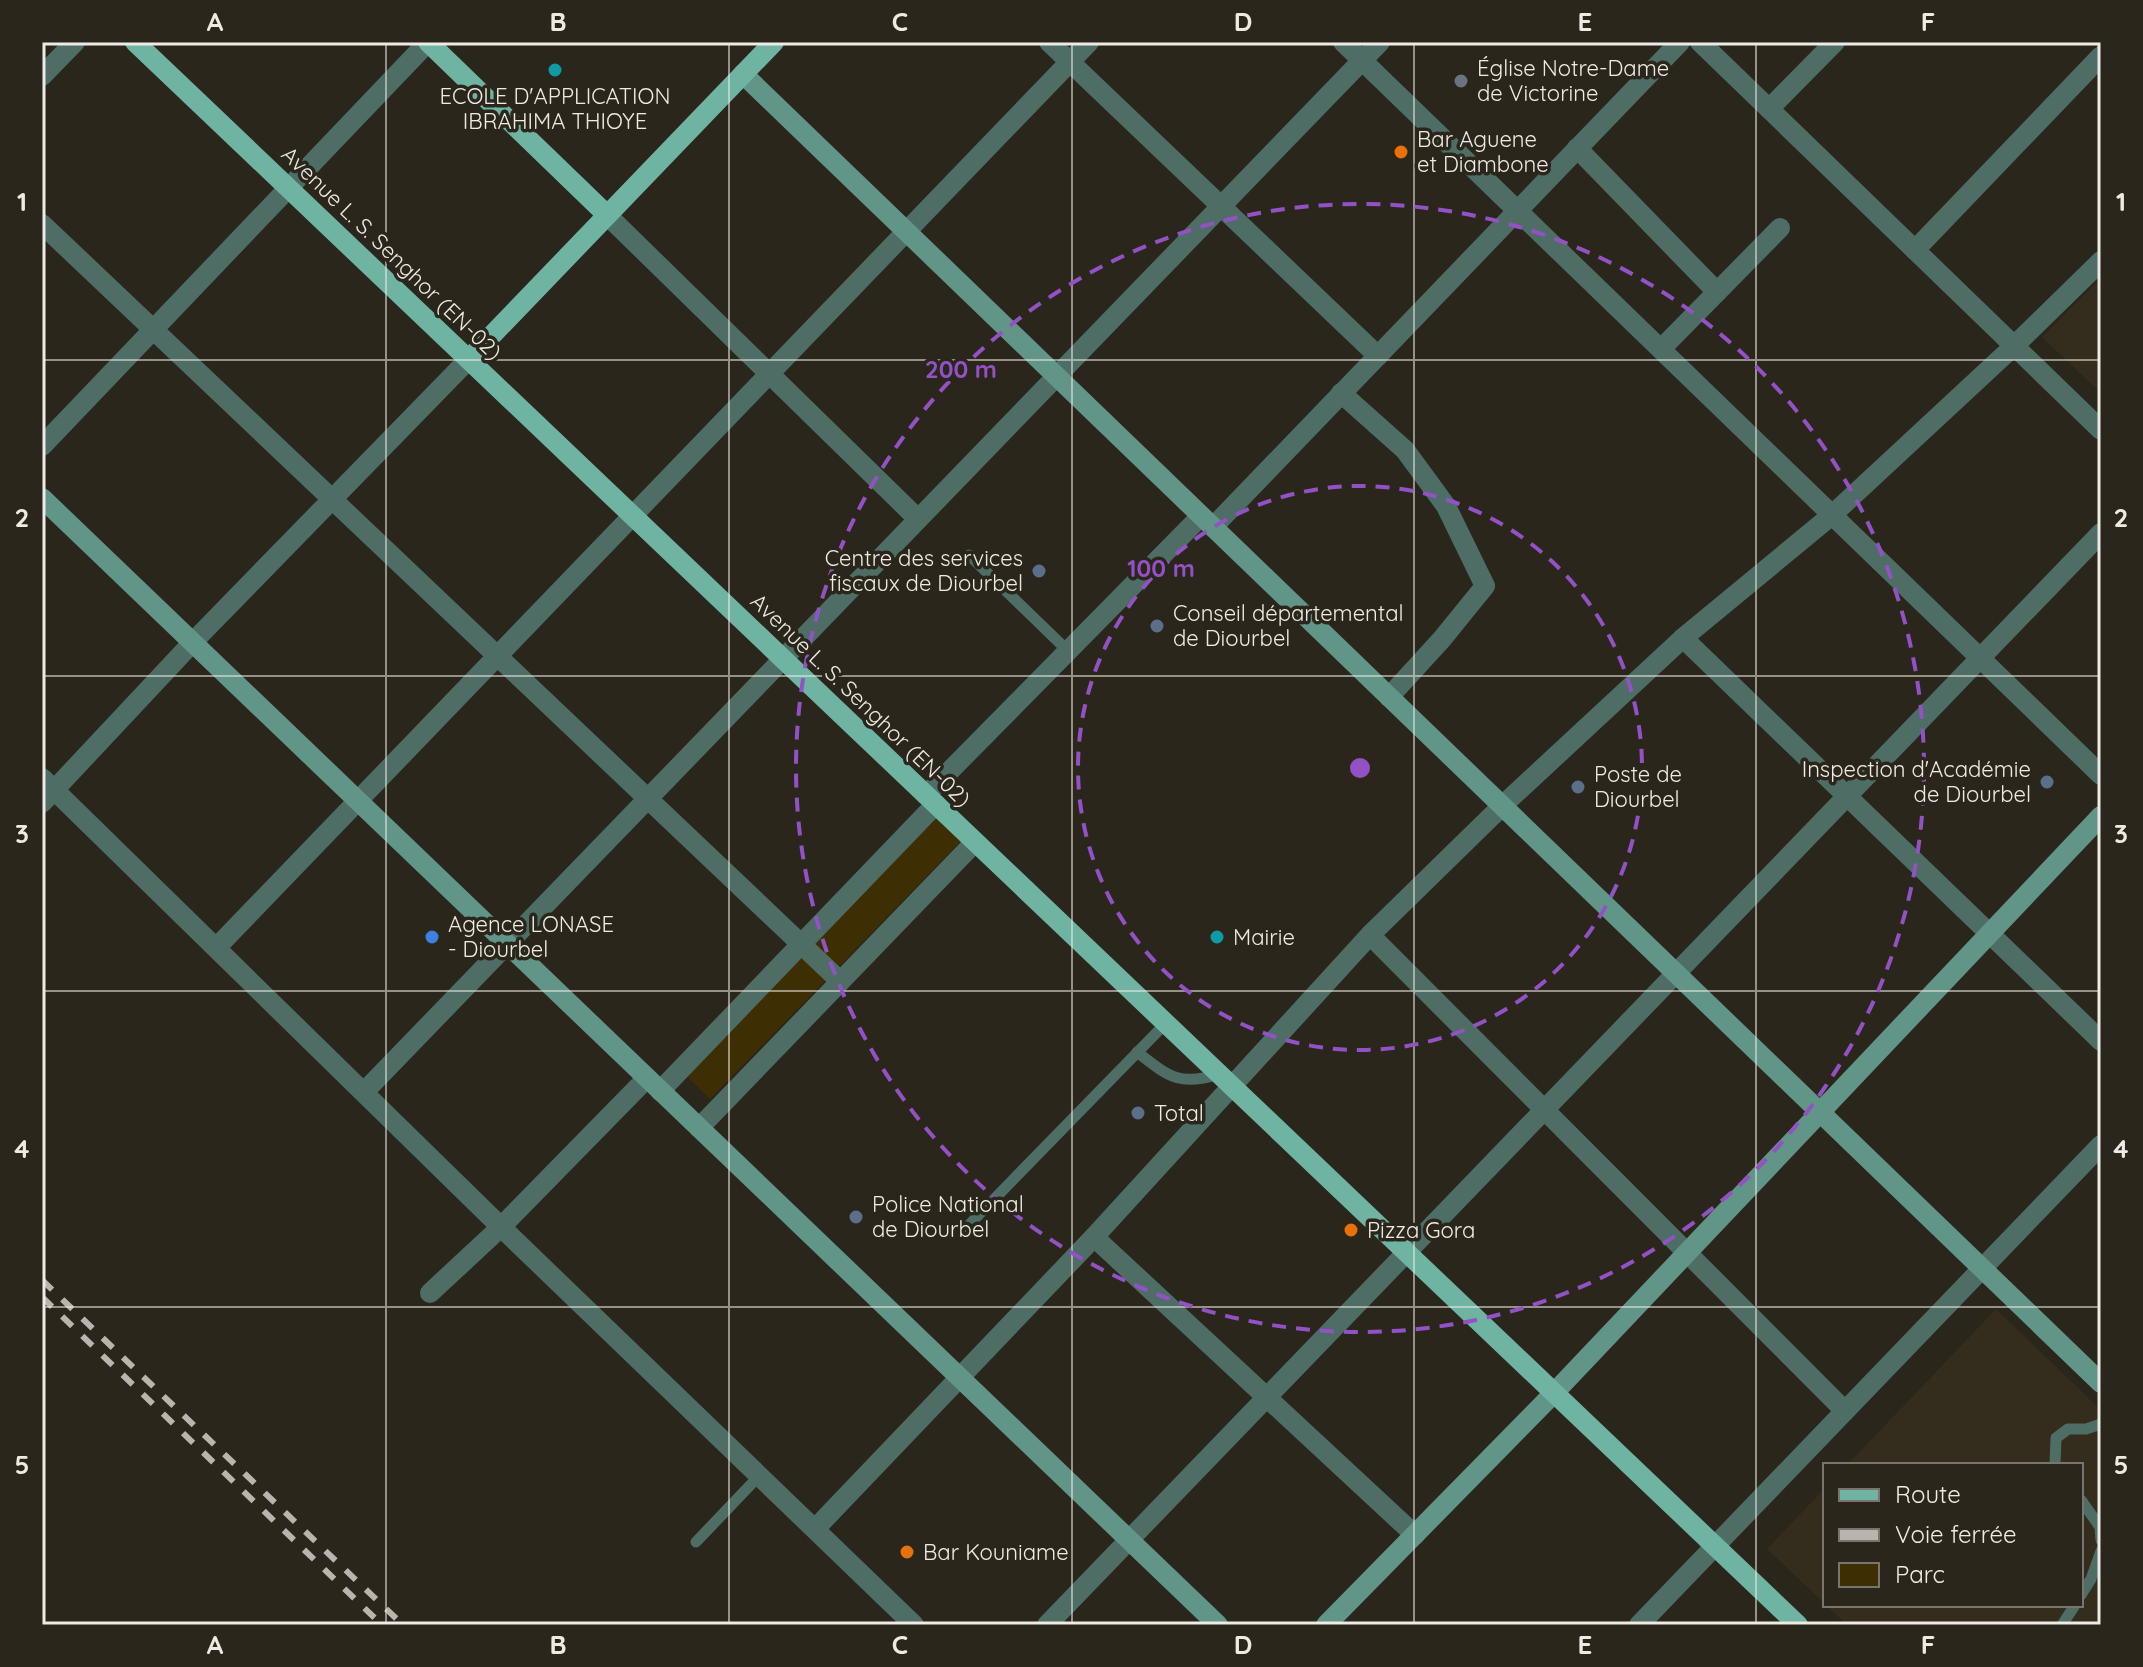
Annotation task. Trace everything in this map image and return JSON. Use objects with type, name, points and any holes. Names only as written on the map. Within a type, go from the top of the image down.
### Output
[{"type":"main road","name":"Avenue L. S. Senghor (EN-02)","points":[[135,42],[1798,1625]]},
{"type":"main road","points":[[428,42],[607,215]]},
{"type":"main road","points":[[469,359],[774,42]]},
{"type":"street","points":[[42,76],[75,42]]},
{"type":"street","points":[[42,446],[428,42]]},
{"type":"street","points":[[1049,42],[1378,356]]},
{"type":"street","points":[[217,947],[1089,42]]},
{"type":"street","points":[[1343,42],[2101,775]]},
{"type":"street","points":[[365,1091],[1380,42]]},
{"type":"street","points":[[430,1293],[800,943],[1068,651],[1341,393],[1680,42]]},
{"type":"street","points":[[1700,42],[2101,430]]},
{"type":"street","points":[[1769,109],[1835,42]]},
{"type":"street","points":[[1915,250],[2101,56]]},
{"type":"street","points":[[743,74],[2101,1383]]},
{"type":"street","points":[[1577,148],[1717,292]]},
{"type":"street","points":[[607,215],[918,519]]},
{"type":"street","points":[[42,224],[840,981]]},
{"type":"street","points":[[1661,349],[1780,228]]},
{"type":"street","points":[[815,1529],[1094,1237],[1225,1079],[1370,935],[1502,806],[1683,638],[1832,515],[2101,261]]},
{"type":"street","points":[[469,359],[46,790],[217,947],[501,1227],[914,1625]]},
{"type":"street","points":[[1341,393],[1405,450],[1446,506],[1485,586],[1389,697]]},
{"type":"street","points":[[42,498],[1218,1625]]},
{"type":"street","points":[[1047,1625],[2101,533]]},
{"type":"street","points":[[1683,638],[2101,1041]]},
{"type":"street","points":[[1326,1625],[1554,1393],[2101,816]]},
{"type":"street","points":[[699,1128],[975,842]]},
{"type":"street","points":[[1370,935],[1845,1411]]},
{"type":"street","points":[[1639,1625],[2101,1145]]},
{"type":"street","points":[[1094,1237],[1415,1535]]},
{"type":"lane","points":[[969,555],[1068,651]]},
{"type":"lane","points":[[965,1229],[1166,1023]]},
{"type":"lane","points":[[1137,1052],[1169,1077],[1225,1079]]},
{"type":"lane","points":[[2055,1463],[2056,1438],[2068,1429],[2086,1429],[2101,1424]]},
{"type":"lane","points":[[696,1542],[759,1476]]},
{"type":"lane","points":[[2083,1503],[2100,1527],[2101,1540]]},
{"type":"lane","points":[[2083,1592],[2101,1551]]},
{"type":"lane","points":[[2062,1625],[2074,1607]]},
{"type":"shaded area","points":[[2101,278],[2101,393],[2042,337]]},
{"type":"shaded area","points":[[1996,1309],[2101,1410],[2101,1625],[1847,1625],[1828,1607],[2083,1607],[2083,1463],[1849,1463]]},
{"type":"shaded area","points":[[1823,1490],[1823,1602],[1767,1549]]},
{"type":"green space","points":[[937,817],[961,841],[710,1099],[687,1076]]},
{"type":"railway","points":[[42,1280],[403,1625]]},
{"type":"railway","points":[[42,1297],[382,1625]]},
{"type":"place","name":"ECOLE D'APPLICATION IBRAHIMA THIOYE","points":[[555,70]]},
{"type":"place","name":"Église Notre-Dame de Victorine","points":[[1461,81]]},
{"type":"place","name":"Bar Aguene et Diambone","points":[[1401,152]]},
{"type":"place","name":"Centre des services fiscaux de Diourbel","points":[[1039,571]]},
{"type":"place","name":"Conseil départemental de Diourbel","points":[[1157,626]]},
{"type":"place","name":"Inspection d'Académie de Diourbel","points":[[2047,782]]},
{"type":"place","name":"Poste de Diourbel","points":[[1578,787]]},
{"type":"place","name":"Agence LONASE - Diourbel","points":[[432,937]]},
{"type":"place","name":"Mairie","points":[[1217,937]]},
{"type":"place","name":"Total","points":[[1138,1113]]},
{"type":"place","name":"Police National de Diourbel","points":[[856,1217]]},
{"type":"place","name":"Pizza Gora","points":[[1351,1230]]},
{"type":"place","name":"Bar Kouniame","points":[[907,1552]]}]
